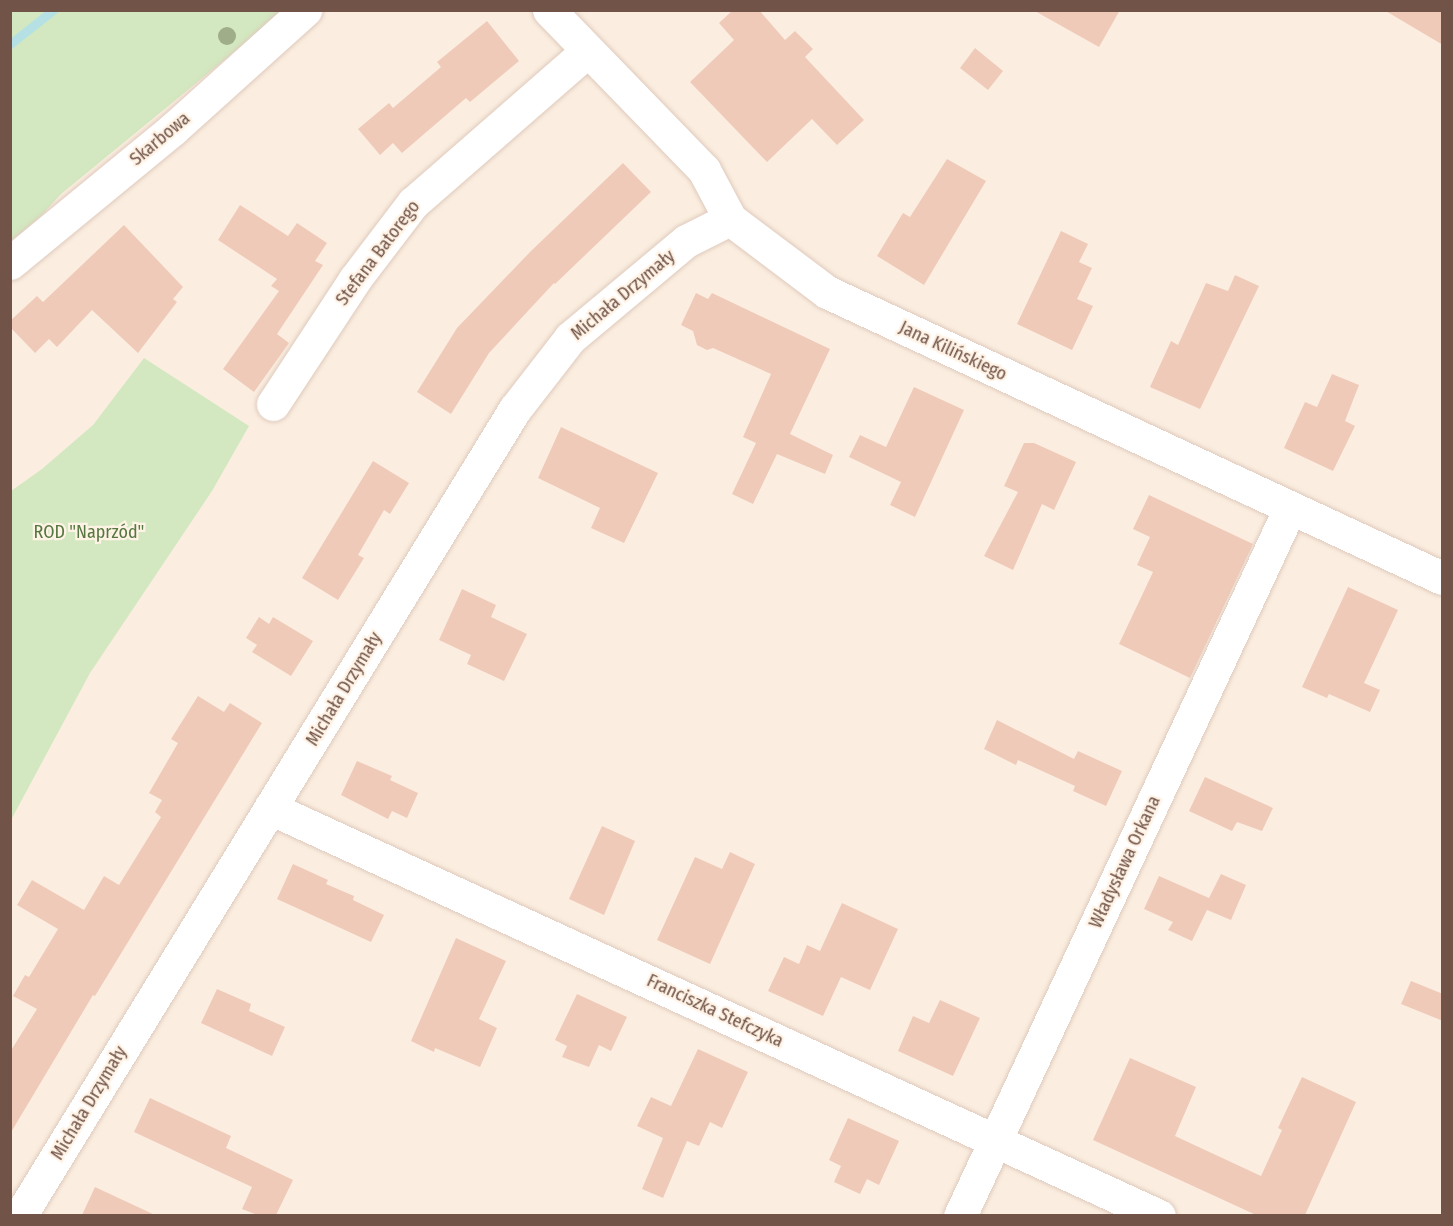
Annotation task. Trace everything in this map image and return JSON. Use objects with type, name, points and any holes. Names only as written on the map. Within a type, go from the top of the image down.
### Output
[{"type":"street","name":"Skarbowa","points":[[10,263],[173,129],[305,10]]},
{"type":"street","name":"Jana Kilińskiego","points":[[549,10],[586,51],[704,170],[730,219],[827,292],[1443,578]]},
{"type":"street","name":"Stefana Batorego","points":[[273,404],[355,279],[413,203],[586,51]]},
{"type":"street","name":"Michała Drzymały","points":[[20,1215],[515,409],[570,338],[686,241],[730,219]]},
{"type":"street","name":"Władysława Orkana","points":[[960,1215],[1290,508]]},
{"type":"street","name":"Franciszka Stefczyka","points":[[270,808],[1160,1215]]},
{"type":"green space","points":[[11,11],[284,11],[61,194],[42,215],[11,242]]},
{"type":"green space","name":"ROD \"Naprzód\"","points":[[144,358],[249,426],[212,491],[90,673],[11,820],[11,491],[42,469],[93,425]]},
{"type":"building","points":[[733,10],[759,10],[785,40],[795,31],[813,49],[805,57],[864,120],[837,145],[812,119],[767,162],[690,82],[734,40],[719,23]]},
{"type":"building","points":[[1033,10],[1120,10],[1099,47]]},
{"type":"building","points":[[1384,10],[1443,10],[1443,45]]},
{"type":"building","points":[[487,21],[519,61],[470,102],[466,98],[402,153],[393,143],[380,155],[358,129],[389,103],[393,108],[441,67],[437,62]]},
{"type":"building","points":[[975,48],[1003,71],[988,90],[960,68]]},
{"type":"building","points":[[947,159],[986,181],[924,285],[877,256],[903,213],[910,217]]},
{"type":"building","points":[[623,163],[651,192],[554,283],[489,353],[451,414],[417,392],[457,328],[531,251]]},
{"type":"building","points":[[240,205],[288,236],[297,223],[327,243],[315,261],[323,265],[277,334],[289,343],[254,392],[223,369],[279,291],[271,286],[277,279],[218,240]]},
{"type":"building","points":[[124,225],[183,287],[173,299],[177,302],[138,353],[92,310],[57,347],[49,339],[35,353],[10,327],[10,321],[37,296],[43,302]]},
{"type":"building","points":[[1061,231],[1088,244],[1079,262],[1092,268],[1077,299],[1093,306],[1072,350],[1017,324]]},
{"type":"building","points":[[1235,275],[1259,286],[1200,409],[1150,387],[1171,341],[1178,345],[1206,283],[1228,291]]},
{"type":"building","points":[[696,293],[708,299],[712,293],[830,349],[790,434],[833,455],[825,474],[777,454],[753,504],[732,494],[756,443],[743,437],[771,374],[713,348],[707,350],[697,345],[693,331],[681,325]]},
{"type":"building","points":[[1332,374],[1359,385],[1345,421],[1355,426],[1333,471],[1284,448],[1305,402],[1317,407]]},
{"type":"building","points":[[914,387],[964,410],[915,517],[890,505],[901,482],[849,457],[860,435],[886,447]]},
{"type":"building","points":[[561,427],[658,473],[624,543],[591,528],[600,508],[538,478]]},
{"type":"building","points":[[1024,443],[1034,443],[1076,462],[1054,510],[1042,504],[1013,570],[984,556],[1018,492],[1004,486]]},
{"type":"building","points":[[373,461],[409,483],[390,514],[384,510],[358,555],[364,558],[338,600],[302,578]]},
{"type":"building","points":[[1149,495],[1253,544],[1190,678],[1119,644],[1153,572],[1137,565],[1150,537],[1133,529]]},
{"type":"building","points":[[1348,587],[1398,610],[1364,683],[1380,690],[1370,712],[1329,694],[1327,698],[1302,687]]},
{"type":"building","points":[[462,589],[496,605],[491,617],[527,634],[504,681],[467,664],[471,655],[439,640]]},
{"type":"building","points":[[259,617],[269,624],[273,617],[313,641],[291,676],[252,652],[257,645],[246,638]]},
{"type":"building","points":[[198,696],[224,712],[230,703],[262,723],[95,996],[93,995],[10,1134],[10,1052],[37,1009],[13,996],[25,975],[29,977],[58,929],[17,905],[32,880],[84,910],[104,876],[119,885],[161,817],[155,812],[162,800],[149,793],[178,743],[171,739]]},
{"type":"building","points":[[997,720],[1074,759],[1078,751],[1122,771],[1106,806],[1073,791],[1075,786],[1018,760],[1016,765],[984,749]]},
{"type":"building","points":[[357,761],[392,776],[390,780],[418,793],[407,818],[392,811],[388,819],[341,795]]},
{"type":"building","points":[[1205,777],[1273,808],[1262,831],[1237,822],[1232,831],[1189,811]]},
{"type":"building","points":[[602,826],[635,841],[604,915],[569,899]]},
{"type":"building","points":[[730,852],[755,864],[710,964],[657,940],[695,857],[722,869]]},
{"type":"building","points":[[293,864],[328,880],[326,884],[354,896],[353,900],[384,915],[371,942],[277,899]]},
{"type":"building","points":[[1221,874],[1246,885],[1231,920],[1207,910],[1192,941],[1168,930],[1173,922],[1144,909],[1159,876],[1209,898]]},
{"type":"building","points":[[842,903],[898,929],[870,990],[841,977],[823,1016],[768,991],[784,957],[799,964],[807,945],[820,951]]},
{"type":"building","points":[[456,938],[506,961],[479,1019],[497,1028],[480,1067],[435,1048],[434,1052],[411,1041]]},
{"type":"building","points":[[1411,981],[1443,994],[1443,1021],[1401,1004]]},
{"type":"building","points":[[217,989],[251,1004],[249,1011],[285,1027],[272,1056],[201,1023]]},
{"type":"building","points":[[577,994],[627,1017],[611,1051],[599,1045],[589,1067],[562,1057],[567,1046],[555,1040]]},
{"type":"building","points":[[940,1000],[980,1018],[953,1076],[898,1051],[913,1016],[929,1023]]},
{"type":"building","points":[[698,1049],[748,1072],[722,1128],[710,1122],[699,1146],[687,1141],[663,1198],[642,1189],[663,1138],[637,1126],[651,1097],[671,1106]]},
{"type":"building","points":[[1130,1058],[1196,1087],[1175,1136],[1261,1176],[1282,1130],[1278,1128],[1302,1077],[1356,1102],[1305,1215],[1256,1215],[1093,1140]]},
{"type":"building","points":[[150,1098],[231,1136],[226,1148],[293,1180],[276,1215],[257,1215],[242,1209],[252,1187],[134,1132]]},
{"type":"building","points":[[848,1118],[899,1141],[879,1185],[867,1179],[860,1194],[834,1182],[841,1166],[829,1160]]},
{"type":"building","points":[[95,1187],[155,1215],[82,1215]]},
{"type":"waterway","points":[[10,44],[53,10]]}]
